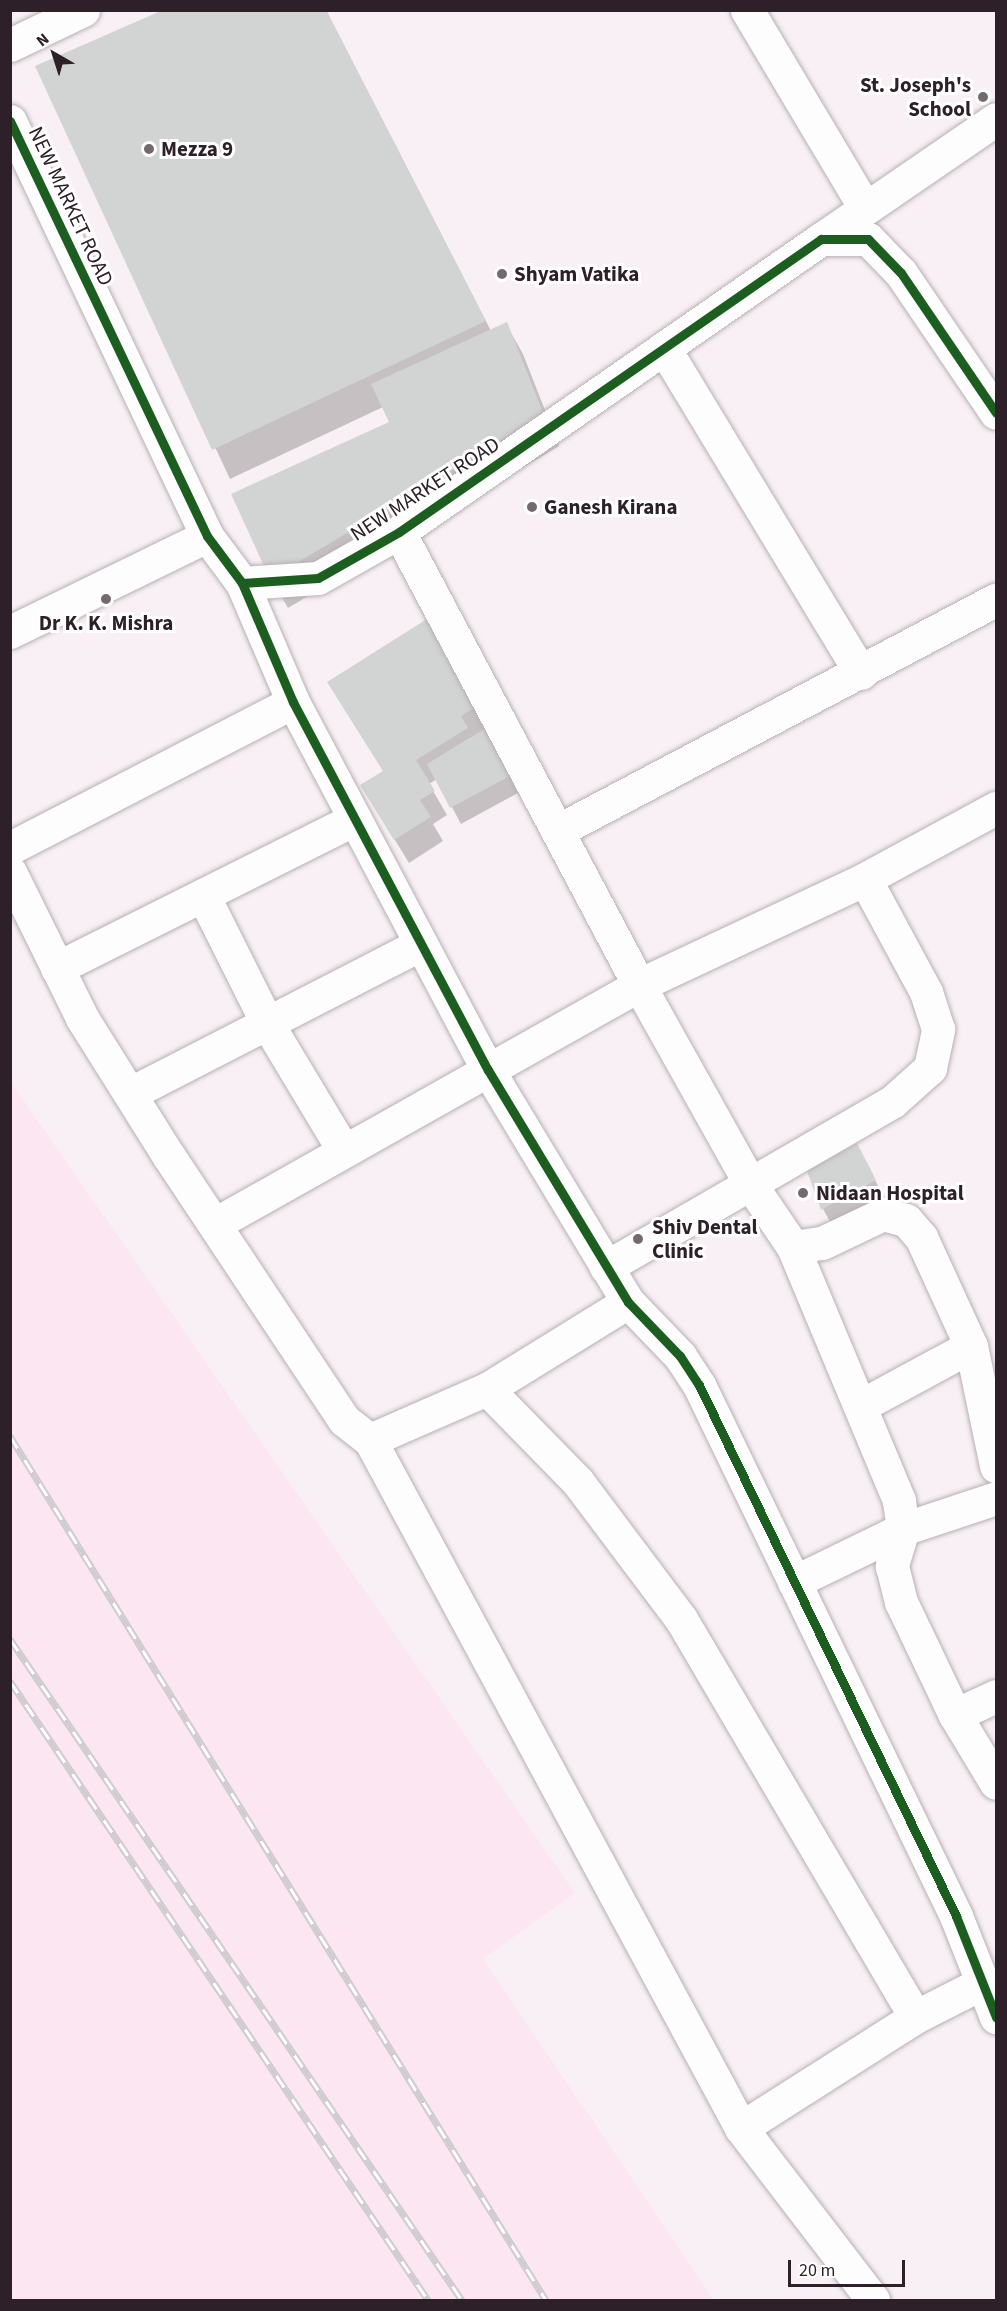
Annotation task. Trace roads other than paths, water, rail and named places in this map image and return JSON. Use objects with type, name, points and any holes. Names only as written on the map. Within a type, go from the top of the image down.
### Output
[{"type":"street","points":[[10,45],[83,10]]},
{"type":"street","points":[[747,10],[865,208]]},
{"type":"street","name":"NEW MARKET ROAD","points":[[10,121],[19,161],[207,536],[242,583],[318,578],[399,532],[996,119]]},
{"type":"street","points":[[821,239],[868,239],[901,273],[996,414]]},
{"type":"street","points":[[664,348],[861,673]]},
{"type":"street","points":[[399,532],[559,830],[639,985],[751,1185],[794,1247],[862,1405],[899,1500],[903,1529],[892,1566],[902,1602],[955,1715],[996,1783]]},
{"type":"street","points":[[10,632],[207,536]]},
{"type":"street","points":[[242,583],[293,702],[488,1070],[628,1302],[680,1356],[699,1385],[956,1916],[980,1984],[996,2017]]},
{"type":"street","points":[[559,830],[996,600]]},
{"type":"street","points":[[10,848],[293,702]]},
{"type":"street","points":[[215,1224],[639,985],[865,879],[996,808]]},
{"type":"street","points":[[57,968],[355,819]]},
{"type":"street","points":[[10,872],[57,968],[131,1093],[344,1420],[370,1440],[741,2128],[873,2301]]},
{"type":"street","points":[[606,1267],[892,1102],[930,1068],[938,1029],[926,992],[865,879]]},
{"type":"street","points":[[203,895],[267,1023],[344,1150]]},
{"type":"street","points":[[131,1093],[421,944]]},
{"type":"street","points":[[794,1247],[822,1243],[883,1214],[906,1220],[921,1237],[971,1346],[996,1466]]},
{"type":"street","points":[[370,1440],[487,1389],[628,1302]]},
{"type":"street","points":[[862,1405],[971,1346]]},
{"type":"street","points":[[487,1389],[585,1490],[681,1619],[915,2017]]},
{"type":"street","points":[[794,1582],[903,1529],[996,1498]]},
{"type":"street","points":[[955,1715],[996,1696]]},
{"type":"street","points":[[741,2128],[915,2017],[980,1984]]},
{"type":"railway","points":[[10,1436],[546,2300]]},
{"type":"railway","points":[[10,1639],[462,2300]]},
{"type":"railway","points":[[10,1681],[428,2300]]},
{"type":"place","name":"St. Joseph's School","points":[[983,97]]},
{"type":"place","name":"Mezza 9","points":[[149,149]]},
{"type":"place","name":"Shyam Vatika","points":[[502,274]]},
{"type":"place","name":"Ganesh Kirana","points":[[532,507]]},
{"type":"place","name":"Dr K. K. Mishra","points":[[106,599]]},
{"type":"place","name":"Nidaan Hospital","points":[[803,1193]]},
{"type":"place","name":"Shiv Dental Clinic","points":[[638,1239]]}]
